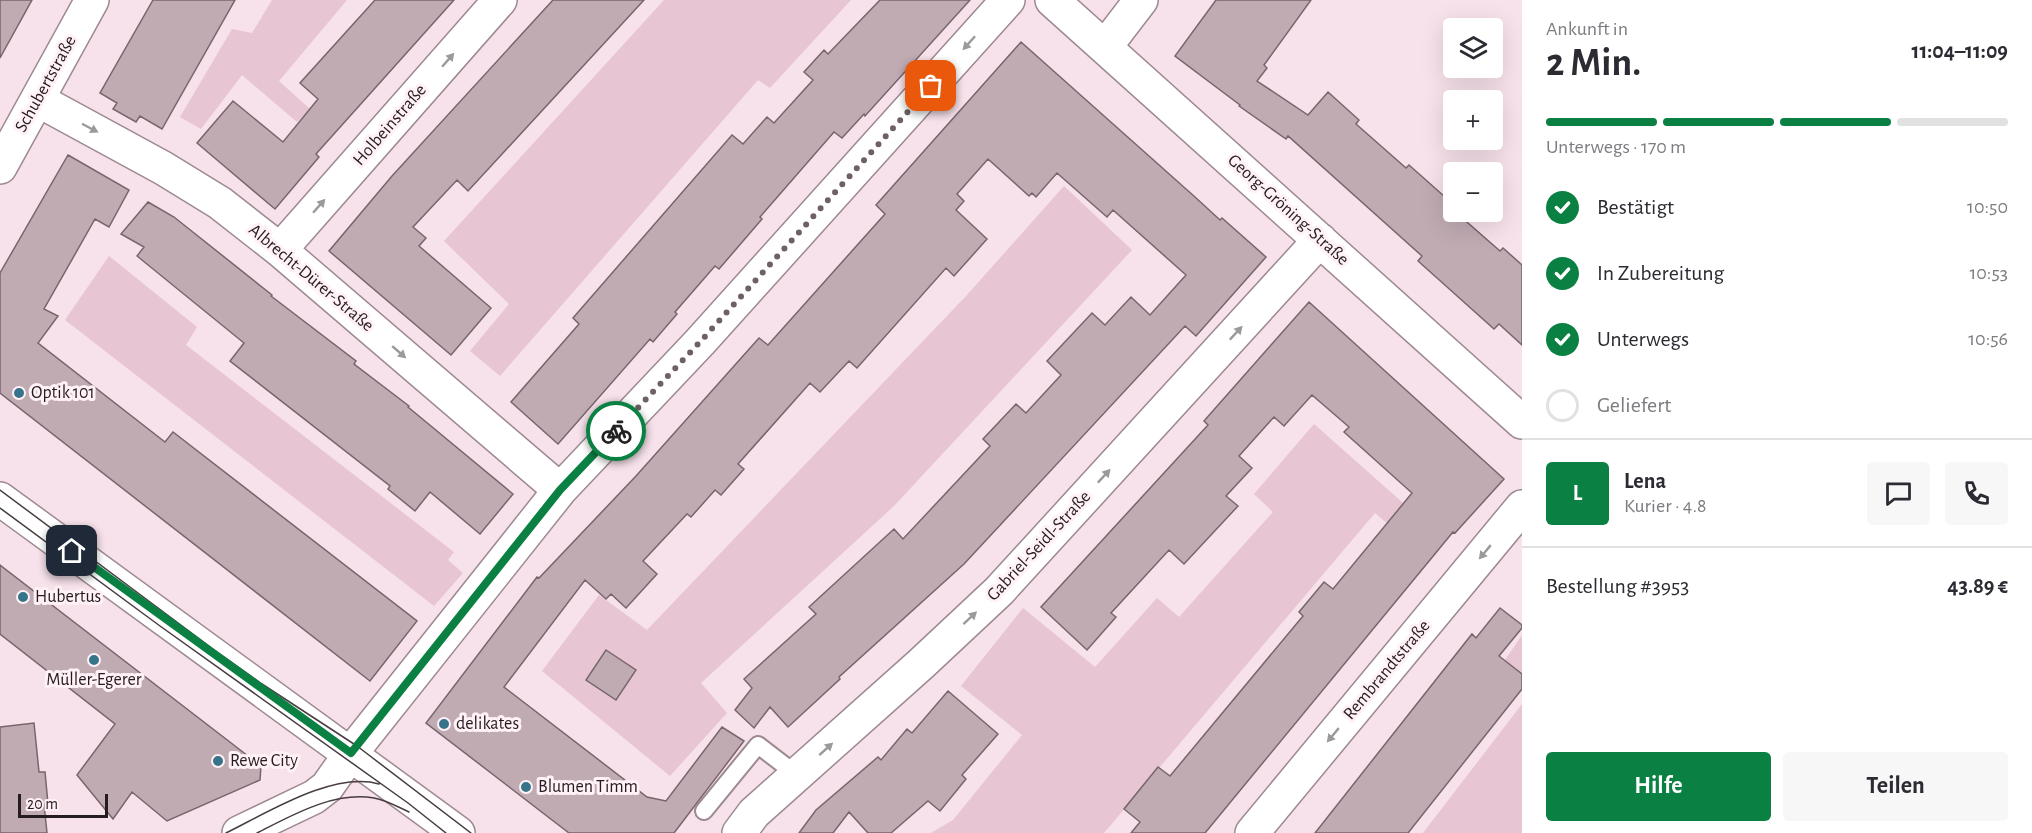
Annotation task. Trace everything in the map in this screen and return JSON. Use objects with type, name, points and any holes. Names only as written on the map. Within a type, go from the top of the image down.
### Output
[{"type":"street","name":"Schubertstraße","points":[[0,167],[92,0]]},
{"type":"street","name":"Holbeinstraße","points":[[280,250],[500,0]]},
{"type":"street","points":[[239,833],[314,797],[327,787],[351,753],[560,490],[700,342],[1008,0]]},
{"type":"street","name":"Georg-Gröning-Straße","points":[[1052,0],[1522,422]]},
{"type":"street","points":[[1105,47],[1141,0]]},
{"type":"street","name":"Albrecht-Dürer-Straße","points":[[38,100],[162,168],[220,203],[280,250],[560,490]]},
{"type":"street","name":"Gabriel-Seidl-Straße","points":[[739,833],[754,813],[999,591],[1320,240]]},
{"type":"street","points":[[0,499],[458,833]]},
{"type":"street","name":"Rembrandtstraße","points":[[1252,833],[1522,507]]},
{"type":"lane","points":[[704,811],[758,745],[797,775]]},
{"type":"shaded area","points":[[272,0],[347,0],[279,81],[310,109],[297,122],[242,75],[201,129],[180,117],[232,29],[252,33]]},
{"type":"shaded area","points":[[664,0],[851,0],[770,88],[758,80],[500,376],[470,351],[509,304],[444,241]]},
{"type":"shaded area","points":[[1064,186],[1132,250],[894,506],[701,683],[727,713],[670,776],[542,671],[599,595],[647,630],[967,295]]},
{"type":"shaded area","points":[[109,256],[197,327],[186,345],[454,552],[448,560],[463,573],[434,606],[65,320]]},
{"type":"shaded area","points":[[1314,424],[1411,510],[1394,529],[1375,513],[1104,833],[931,833],[953,820],[1022,735],[961,686],[1023,608],[1095,667],[1157,598],[1179,617],[1273,512],[1254,494]]},
{"type":"shaded area","points":[[1522,635],[1522,673],[1505,660]]},
{"type":"shaded area","points":[[1522,704],[1522,833],[1423,833]]},
{"type":"building","points":[[0,0],[32,0],[0,58]]},
{"type":"building","points":[[153,0],[235,0],[162,129],[140,116],[136,122],[113,109],[117,103],[100,93]]},
{"type":"building","points":[[375,0],[454,0],[316,154],[319,157],[275,209],[197,143],[233,101],[283,142],[318,99],[300,83]]},
{"type":"building","points":[[553,0],[644,0],[468,191],[457,180],[413,227],[426,238],[419,246],[491,308],[451,355],[329,251],[392,176]]},
{"type":"building","points":[[880,0],[970,0],[865,116],[864,114],[842,138],[834,132],[760,217],[762,219],[719,269],[715,266],[675,312],[677,314],[653,342],[650,339],[558,444],[511,402],[579,324],[573,318],[732,135],[743,144],[767,117],[774,123],[813,80],[804,72],[824,50],[828,54]]},
{"type":"building","points":[[1216,0],[1311,0],[1264,65],[1267,68],[1257,81],[1308,115],[1328,92],[1359,120],[1356,124],[1406,168],[1409,165],[1443,195],[1443,222],[1467,222],[1500,251],[1503,248],[1522,265],[1522,345],[1499,324],[1494,329],[1418,261],[1422,256],[1288,136],[1286,139],[1239,106],[1175,56]]},
{"type":"building","points":[[1021,42],[1220,220],[1222,218],[1266,257],[1196,336],[1185,326],[964,564],[839,677],[840,679],[788,727],[770,707],[754,728],[735,710],[752,688],[744,679],[816,614],[809,607],[894,529],[903,539],[990,446],[983,439],[1016,404],[1026,413],[1061,375],[1047,361],[1092,313],[1105,325],[1131,297],[1150,315],[1186,275],[1113,210],[1107,217],[1057,173],[1036,197],[1032,193],[1029,196],[988,159],[957,194],[964,201],[956,210],[987,239],[954,276],[946,268],[857,368],[849,361],[820,392],[810,383],[738,464],[744,469],[721,495],[715,490],[691,517],[687,514],[643,561],[657,574],[626,608],[611,594],[606,599],[585,580],[504,687],[647,797],[666,801],[722,727],[744,741],[674,833],[569,833],[426,723],[537,577],[539,578],[636,476],[759,338],[768,345],[885,214],[876,205]]},
{"type":"building","points":[[68,155],[129,190],[109,227],[95,219],[44,309],[58,316],[38,343],[165,442],[173,432],[417,621],[370,681],[0,393],[0,273]]},
{"type":"building","points":[[148,202],[174,217],[356,361],[354,364],[409,406],[513,494],[480,534],[430,492],[415,511],[388,489],[390,486],[230,361],[244,343],[137,256],[144,247],[121,234]]},
{"type":"building","points":[[1309,302],[1504,479],[1455,533],[1453,532],[1205,833],[1131,833],[1140,822],[1124,809],[1158,767],[1170,776],[1303,616],[1299,612],[1324,582],[1333,589],[1412,493],[1344,432],[1349,427],[1312,395],[1284,426],[1274,417],[1239,456],[1252,468],[1226,496],[1238,506],[1184,564],[1169,550],[1111,613],[1116,617],[1087,650],[1041,607],[1208,425],[1204,421]]},
{"type":"building","points":[[0,565],[261,766],[260,780],[167,821],[132,792],[113,819],[77,775],[115,724],[0,634]]},
{"type":"building","points":[[1500,608],[1522,625],[1499,656],[1522,674],[1522,689],[1408,833],[1315,833],[1472,634],[1476,638]]},
{"type":"building","points":[[606,650],[636,670],[616,700],[586,680]]},
{"type":"building","points":[[948,691],[998,734],[962,775],[966,779],[940,811],[928,801],[891,833],[868,833],[849,812],[833,833],[799,833],[816,810],[878,757],[881,760],[907,729],[912,733]]},
{"type":"building","points":[[34,723],[39,772],[45,772],[48,804],[44,804],[47,833],[0,833],[0,727]]},
{"type":"tram line","points":[[0,490],[213,649],[357,746],[471,833]]},
{"type":"tram line","points":[[0,508],[160,626],[408,803],[446,833]]},
{"type":"tram line","points":[[226,833],[280,805],[321,789],[341,783],[379,784]]},
{"type":"tram line","points":[[257,833],[313,807],[343,798],[374,798],[409,812]]},
{"type":"way so far","points":[[616,431],[700,342],[931,86]]},
{"type":"place","name":"Optik 101","points":[[19,393]]},
{"type":"place","name":"Hubertus","points":[[23,597]]},
{"type":"place","name":"Müller-Egerer","points":[[94,660]]},
{"type":"place","name":"delikates","points":[[444,724]]},
{"type":"place","name":"Rewe City","points":[[218,761]]},
{"type":"place","name":"Blumen Timm","points":[[526,787]]},
{"type":"route","points":[[72,551],[351,753],[560,490],[616,431]]}]
